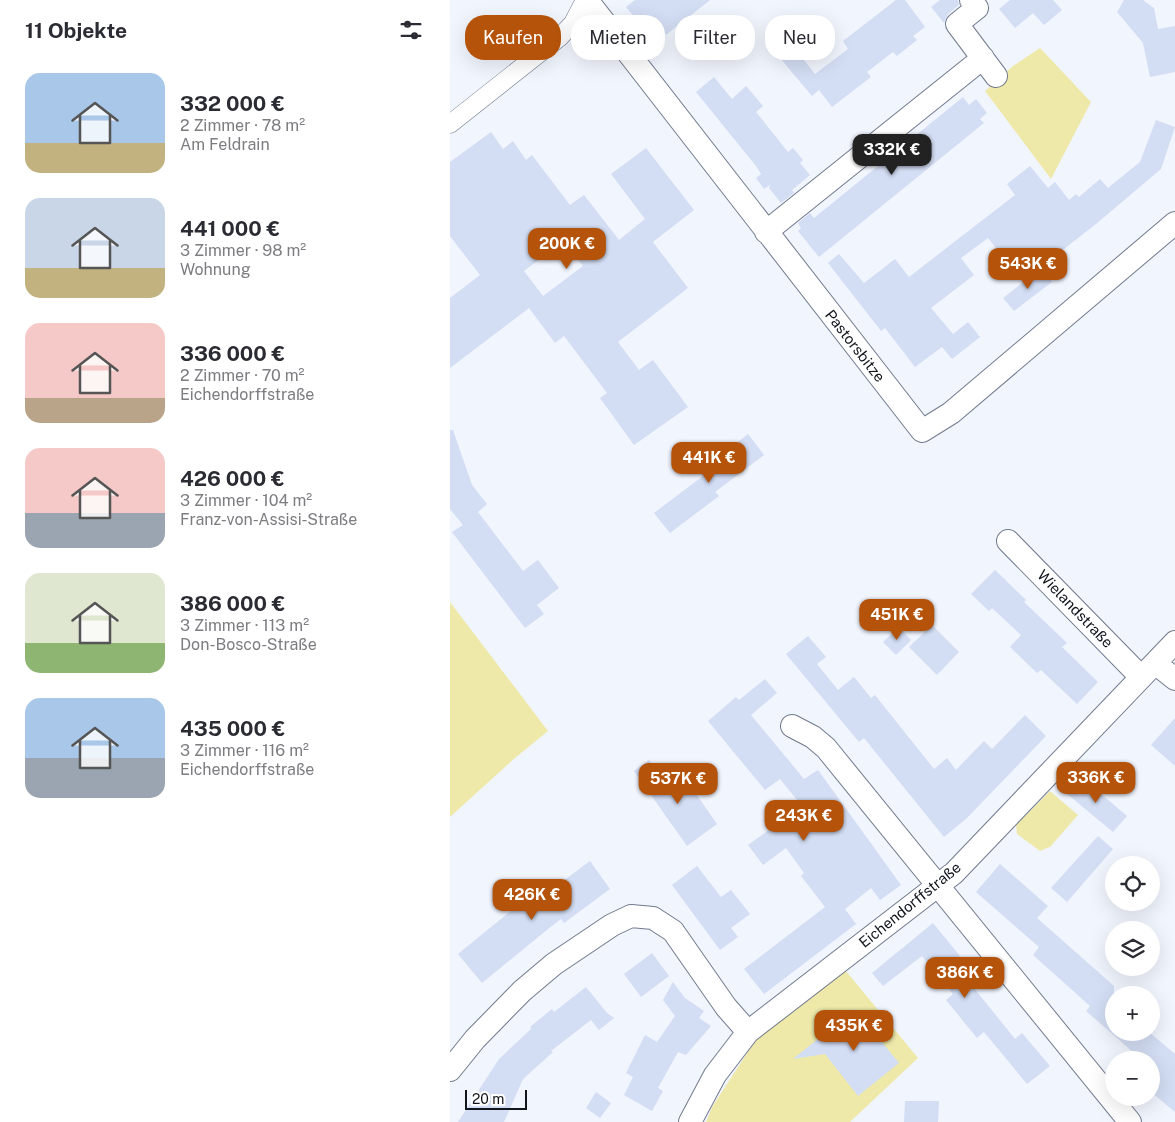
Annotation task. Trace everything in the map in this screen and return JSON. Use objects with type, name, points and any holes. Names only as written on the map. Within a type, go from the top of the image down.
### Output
[{"type":"street","points":[[450,124],[560,37],[573,23],[586,0]]},
{"type":"street","name":"Pastorsbitze","points":[[586,0],[922,431],[951,413],[1175,224]]},
{"type":"street","points":[[971,0],[977,8],[956,24],[996,76]]},
{"type":"street","points":[[766,232],[983,58]]},
{"type":"street","name":"Wielandstraße","points":[[1008,541],[1148,670],[1175,679]]},
{"type":"street","name":"Eichendorffstraße","points":[[690,1122],[715,1075],[748,1032],[937,887],[1000,826],[1175,642]]},
{"type":"street","points":[[792,726],[813,737],[826,748],[937,887],[1130,1122]]},
{"type":"street","points":[[450,1070],[475,1039],[522,991],[554,964],[612,925],[631,916],[653,918],[673,931],[726,1007],[748,1032]]},
{"type":"shaded area","points":[[1040,48],[1091,102],[1051,179],[985,91],[1013,66]]},
{"type":"shaded area","points":[[450,602],[548,731],[450,817]]},
{"type":"shaded area","points":[[1050,791],[1078,815],[1050,847],[1040,851],[1017,834],[1016,825]]},
{"type":"shaded area","points":[[845,970],[918,1058],[850,1122],[706,1122],[712,1107],[755,1041]]},
{"type":"building","points":[[635,0],[710,0],[691,15],[675,15],[675,28],[666,35],[665,15],[633,15],[626,7]]},
{"type":"building","points":[[896,0],[905,0],[925,27],[913,36],[917,40],[897,56],[893,52],[867,72],[871,77],[832,107],[819,90],[812,96],[782,60],[804,60],[815,74],[848,49],[843,41]]},
{"type":"building","points":[[940,0],[958,0],[959,5],[948,14],[944,23],[931,7]]},
{"type":"building","points":[[1010,0],[1053,0],[1062,10],[1044,25],[1033,13],[1015,28],[999,9]]},
{"type":"building","points":[[1124,0],[1143,0],[1154,8],[1158,29],[1175,26],[1175,72],[1150,77],[1143,43],[1117,12]]},
{"type":"building","points":[[714,77],[732,99],[746,86],[763,106],[756,112],[788,152],[793,148],[803,160],[800,163],[810,175],[792,190],[794,193],[781,203],[769,188],[770,185],[764,189],[756,178],[761,174],[756,166],[696,92]]},
{"type":"building","points":[[963,97],[969,105],[976,99],[987,113],[980,119],[984,123],[819,257],[798,231],[801,228],[798,223],[810,213],[814,218]]},
{"type":"building","points":[[1156,120],[1175,127],[1161,169],[1096,224],[1033,273],[1013,249],[1003,257],[988,238],[961,258],[974,275],[931,308],[953,334],[968,322],[980,337],[952,359],[942,347],[915,367],[885,328],[881,331],[828,263],[839,254],[864,283],[895,259],[909,277],[1015,195],[1007,184],[1030,166],[1048,188],[1055,182],[1069,200],[1076,194],[1079,197],[1100,179],[1108,188],[1140,162]]},
{"type":"building","points":[[491,132],[503,149],[513,141],[526,160],[532,155],[570,205],[584,195],[619,240],[645,219],[611,174],[646,148],[694,210],[653,242],[688,288],[618,342],[639,370],[653,360],[688,407],[634,445],[600,398],[607,393],[564,336],[555,343],[529,308],[450,368],[450,298],[480,275],[450,236],[450,162]],"holes":[[[564,241],[583,266],[543,296],[524,271]]]},
{"type":"building","points":[[1041,268],[1052,282],[1014,311],[1003,298]]},
{"type":"building","points":[[450,430],[453,430],[472,485],[487,504],[478,512],[523,571],[538,560],[559,588],[537,605],[544,614],[525,628],[452,532],[463,525],[450,509]]},
{"type":"building","points":[[748,434],[764,455],[715,492],[719,496],[670,533],[654,513],[703,476],[699,472]]},
{"type":"building","points":[[995,570],[1026,600],[1024,602],[1067,643],[1062,647],[1098,682],[1077,704],[1041,670],[1037,673],[1010,647],[1021,635],[992,608],[989,611],[971,594]]},
{"type":"building","points":[[932,625],[959,652],[937,675],[909,647]]},
{"type":"building","points":[[899,627],[911,640],[896,655],[883,642]]},
{"type":"building","points":[[808,636],[826,657],[817,664],[838,690],[854,677],[871,698],[875,695],[934,769],[947,758],[956,770],[984,741],[992,749],[1025,715],[1046,736],[967,818],[944,837],[864,738],[859,742],[786,654]]},
{"type":"building","points":[[765,679],[777,693],[751,715],[804,779],[818,770],[901,885],[880,900],[871,888],[845,909],[856,924],[764,994],[744,969],[825,907],[801,876],[804,873],[786,848],[763,865],[748,845],[802,806],[780,779],[765,790],[708,721],[736,697],[739,700]]},
{"type":"building","points":[[1175,718],[1175,766],[1151,745]]},
{"type":"building","points":[[649,760],[672,791],[687,781],[717,824],[687,846],[634,771]]},
{"type":"building","points":[[1080,776],[1127,816],[1113,832],[1066,793]]},
{"type":"building","points":[[1098,836],[1113,849],[1067,902],[1051,888]]},
{"type":"building","points":[[590,861],[610,889],[564,923],[561,919],[482,983],[458,954],[534,892],[539,899]]},
{"type":"building","points":[[1000,864],[1048,906],[1037,918],[1114,986],[1105,986],[1105,1028],[1086,1011],[1090,1006],[1033,955],[1039,947],[976,892]]},
{"type":"building","points":[[697,866],[721,897],[731,890],[750,914],[731,928],[738,937],[720,950],[672,885]]},
{"type":"building","points":[[933,923],[960,956],[953,962],[1015,1039],[1022,1033],[1050,1066],[1027,1084],[984,1032],[977,1038],[946,1000],[953,994],[922,956],[883,986],[872,973]]},
{"type":"building","points":[[652,953],[669,976],[641,997],[624,974]]},
{"type":"building","points":[[673,982],[685,998],[704,1011],[699,1018],[711,1026],[686,1055],[678,1052],[658,1088],[663,1091],[652,1111],[624,1095],[633,1077],[626,1073],[645,1035],[657,1042],[675,1016],[663,1000]]},
{"type":"building","points":[[586,987],[607,1013],[614,1018],[599,1030],[591,1020],[551,1051],[553,1052],[523,1079],[504,1122],[458,1122],[499,1059],[531,1029],[530,1027],[552,1009],[554,1012]]},
{"type":"building","points":[[855,1009],[899,1063],[858,1096],[825,1054],[793,1059]]},
{"type":"building","points":[[1120,1041],[1160,1041],[1175,1054],[1175,1112],[1160,1100],[1160,1051],[1132,1051]]},
{"type":"building","points":[[596,1092],[611,1103],[600,1118],[586,1108]]},
{"type":"building","points":[[905,1101],[939,1101],[938,1122],[904,1122]]}]
